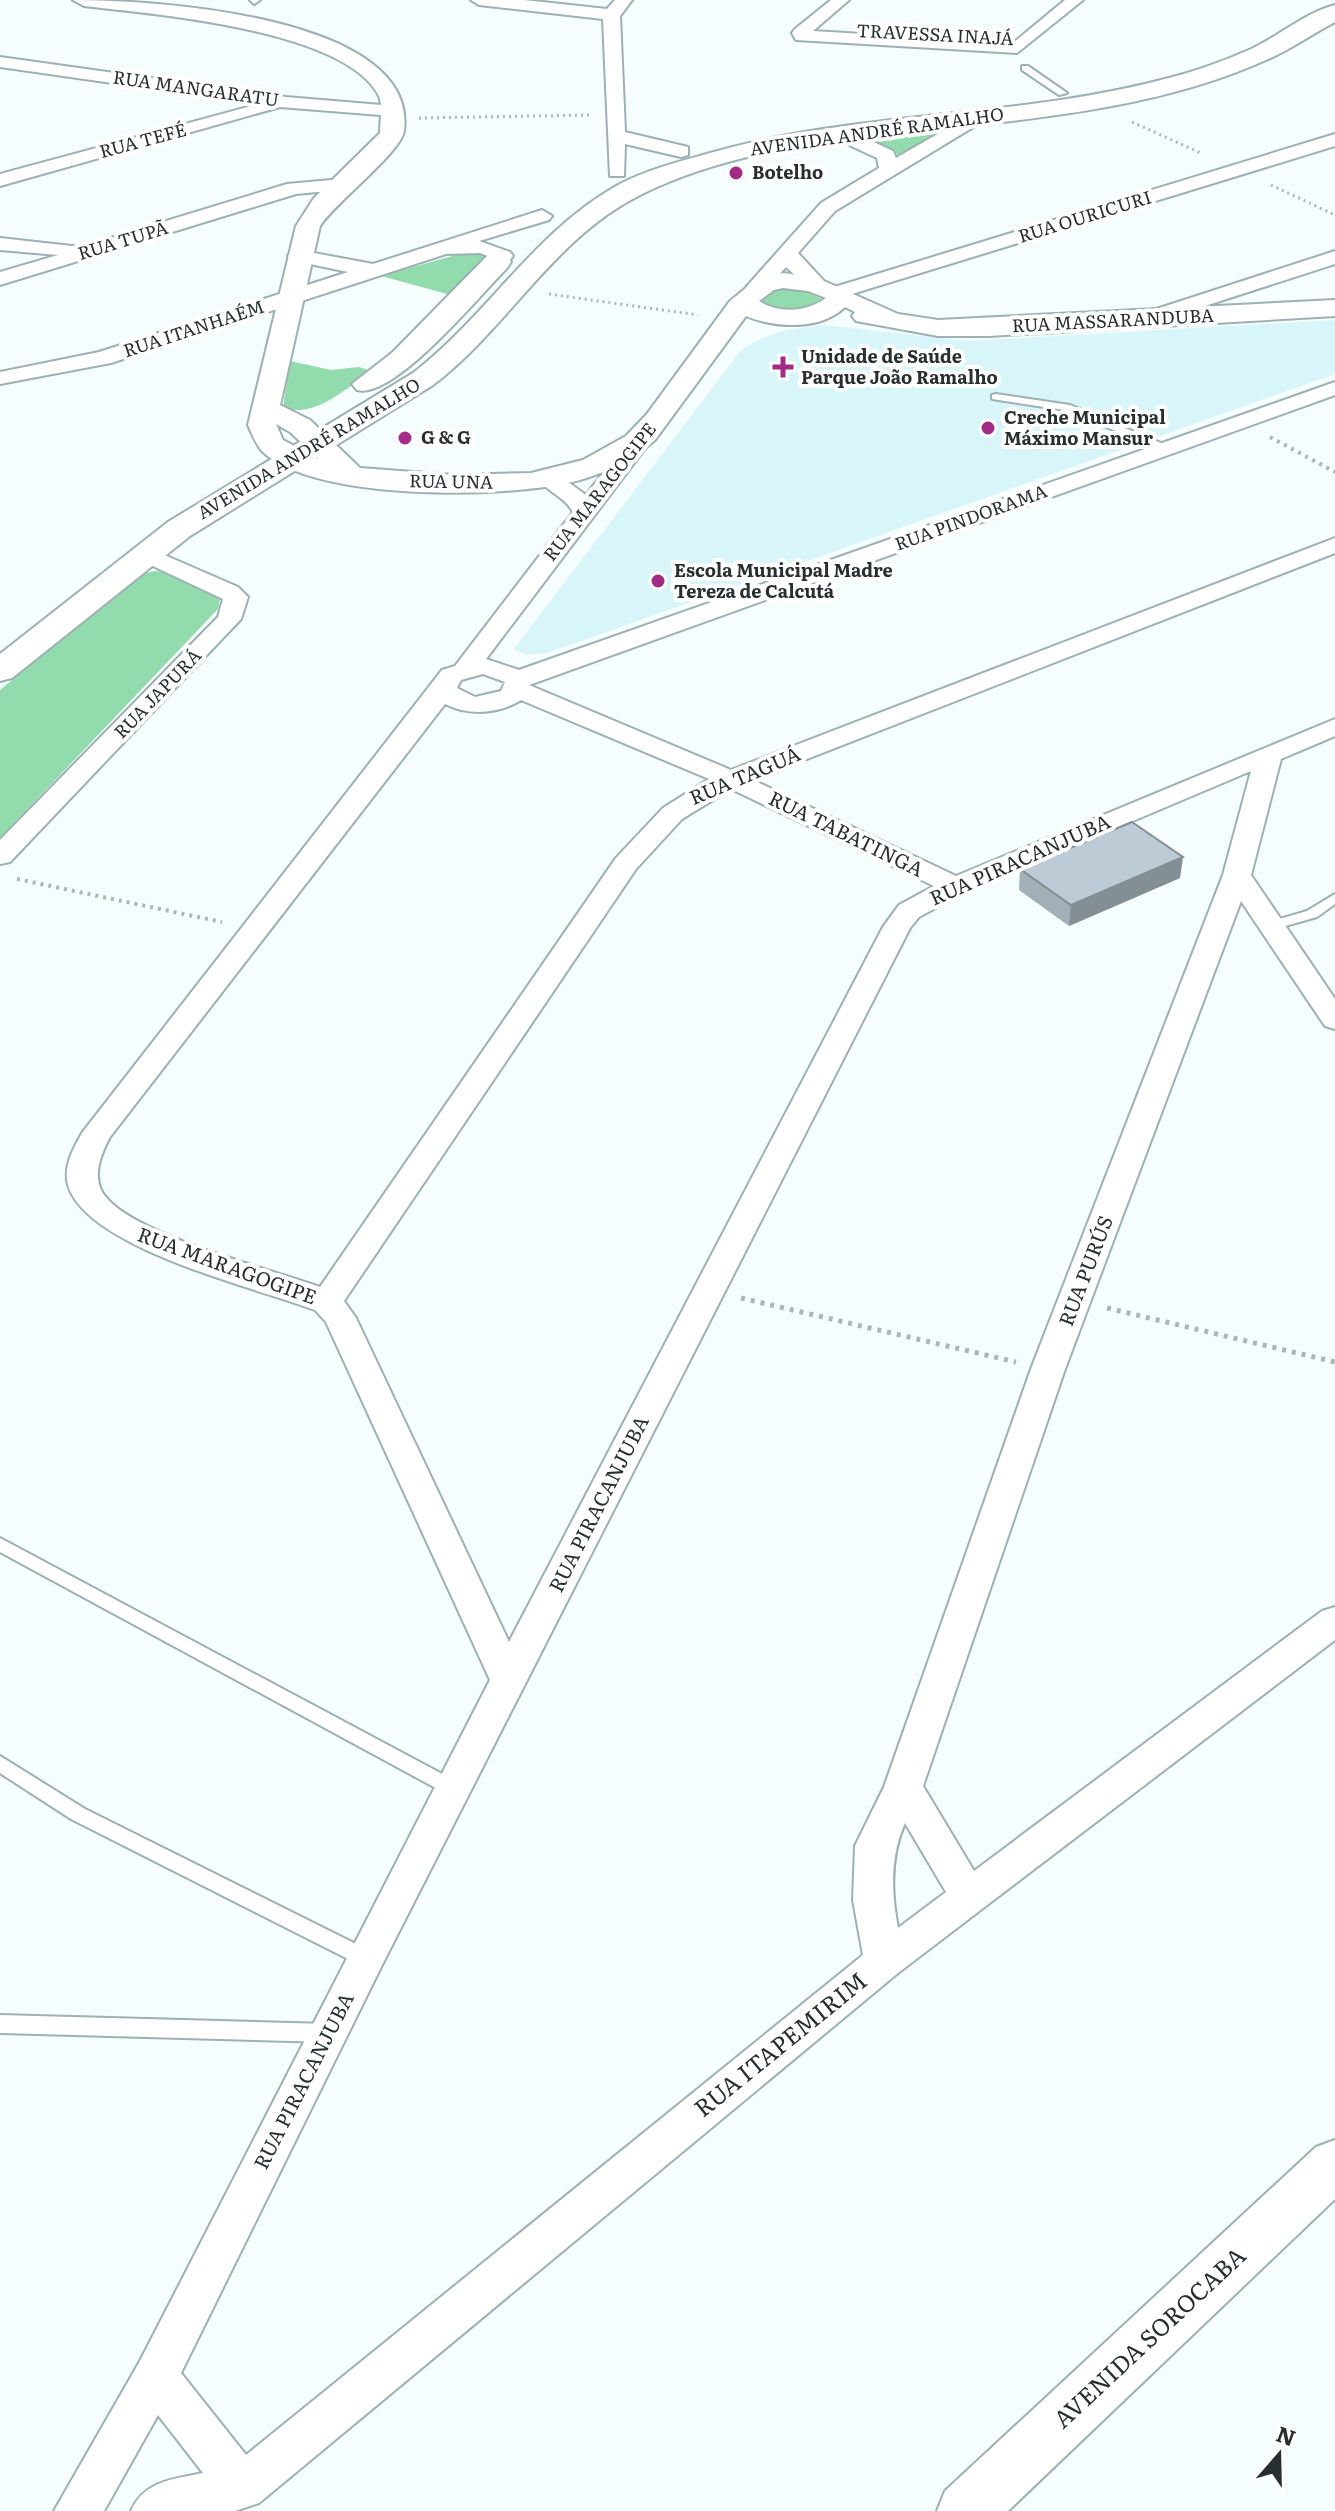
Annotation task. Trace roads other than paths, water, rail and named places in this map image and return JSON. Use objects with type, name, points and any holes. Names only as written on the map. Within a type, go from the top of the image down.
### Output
[{"type":"main road","name":"AVENIDA ANDRÉ RAMALHO","points":[[0,633],[148,519],[307,431],[410,388],[452,354],[577,221],[610,199],[686,158],[766,133],[1062,93],[1151,73],[1224,50],[1272,27],[1313,0]]},
{"type":"main road","name":"AVENIDA ANDRÉ RAMALHO","points":[[0,671],[418,344],[503,256],[562,202],[617,172],[686,158],[974,119],[1119,95],[1201,74],[1280,44],[1335,12]]},
{"type":"main road","points":[[617,172],[651,179]]},
{"type":"main road","points":[[378,377],[410,388]]},
{"type":"street","points":[[84,0],[259,25],[315,40],[350,56],[377,76],[395,115],[385,144],[314,214],[298,256],[268,409],[262,425],[307,431]]},
{"type":"street","points":[[479,0],[611,15]]},
{"type":"street","points":[[617,172],[611,15],[624,0]]},
{"type":"street","name":"TRAVESSA INAJÁ","points":[[841,0],[807,32],[1011,48],[1021,47],[1075,0]]},
{"type":"street","name":"RUA MANGARATU","points":[[0,62],[395,115]]},
{"type":"street","name":"RUA TEFÉ","points":[[0,180],[286,102]]},
{"type":"street","name":"RUA MARAGOGIPE","points":[[508,1679],[340,1318],[327,1302],[135,1234],[88,1197],[82,1178],[83,1160],[97,1133],[400,746],[451,675],[466,668],[787,252],[828,207],[974,119]]},
{"type":"street","points":[[843,135],[881,151],[886,155],[889,170]]},
{"type":"street","points":[[617,136],[686,158]]},
{"type":"street","name":"RUA OURICURI","points":[[828,297],[1335,140]]},
{"type":"street","name":"RUA TUPÃ","points":[[0,279],[305,185],[342,185]]},
{"type":"street","name":"RUA ITANHAÉM","points":[[0,378],[103,358],[444,248],[562,202]]},
{"type":"street","name":"RUA TUPÃ","points":[[246,204],[284,206],[314,214]]},
{"type":"street","points":[[0,244],[89,252]]},
{"type":"street","name":"RUA ITANHAÉM","points":[[444,248],[483,247],[503,256]]},
{"type":"street","points":[[787,252],[794,264],[828,297]]},
{"type":"street","name":"RUA ITANHAÉM","points":[[298,256],[335,266],[385,267]]},
{"type":"street","points":[[1145,319],[1335,257]]},
{"type":"street","points":[[737,313],[787,281],[828,297]]},
{"type":"street","points":[[1258,281],[1258,292],[1266,301],[1286,311]]},
{"type":"street","name":"RUA MARAGOGIPE","points":[[737,313],[742,328],[828,297]]},
{"type":"street","name":"RUA MASSARANDUBA","points":[[828,297],[891,320],[964,329],[1335,308]]},
{"type":"street","points":[[737,313],[779,317]]},
{"type":"street","name":"RUA PINDORAMA","points":[[510,679],[1335,388]]},
{"type":"street","name":"RUA UNA","points":[[307,431],[353,475],[455,485],[549,479],[606,461],[645,434]]},
{"type":"street","points":[[549,479],[574,494],[585,512]]},
{"type":"street","name":"RUA TAGUÁ","points":[[327,1302],[653,829],[682,803],[731,779],[1335,545]]},
{"type":"street","name":"RUA JAPURÁ","points":[[0,856],[229,619],[236,597],[230,592],[146,554]]},
{"type":"street","points":[[483,643],[510,679]]},
{"type":"street","points":[[466,668],[510,679]]},
{"type":"street","name":"RUA MARAGOGIPE","points":[[400,746],[511,696],[510,679]]},
{"type":"street","name":"RUA TABATINGA","points":[[510,679],[731,779],[955,886]]},
{"type":"street","points":[[444,688],[454,700],[490,704]]},
{"type":"street","name":"RUA PIRACANJUBA","points":[[78,2511],[156,2376],[365,1958],[897,927],[909,911],[955,886],[1335,727]]},
{"type":"street","name":"RUA PURÚS","points":[[884,1961],[873,1900],[875,1846],[903,1787],[1048,1369],[1237,875],[1269,754]]},
{"type":"street","points":[[1237,875],[1335,1020]]},
{"type":"street","name":"RUA ITAPEMIRIM","points":[[155,2511],[167,2503],[237,2499],[884,1961],[967,1895],[1335,1621]]},
{"type":"street","points":[[903,1787],[967,1895]]},
{"type":"street","name":"AVENIDA SOROCABA","points":[[966,2511],[1335,2164]]},
{"type":"street","points":[[156,2376],[237,2499]]},
{"type":"lane","points":[[1025,68],[1062,93]]},
{"type":"lane","points":[[996,397],[1066,407],[1167,448]]},
{"type":"lane","points":[[1271,926],[1312,914],[1335,898]]},
{"type":"lane","points":[[0,1544],[452,1788]]},
{"type":"lane","points":[[0,1763],[78,1814],[365,1958]]},
{"type":"lane","points":[[0,2024],[328,2033]]},
{"type":"place","name":"Botelho","points":[[736,173]]},
{"type":"place","name":"Unidade de Saúde Parque João Ramalho","points":[[783,367]]},
{"type":"place","name":"Creche Municipal Máximo Mansur","points":[[988,428]]},
{"type":"place","name":"G & G","points":[[405,438]]},
{"type":"place","name":"Escola Municipal Madre Tereza de Calcutá","points":[[658,581]]}]
